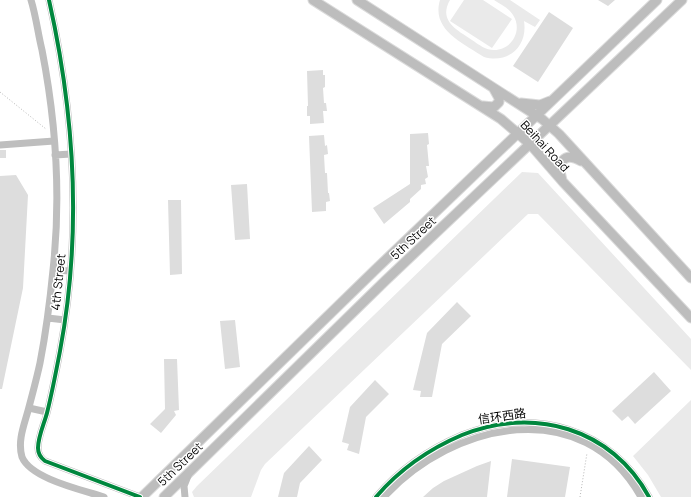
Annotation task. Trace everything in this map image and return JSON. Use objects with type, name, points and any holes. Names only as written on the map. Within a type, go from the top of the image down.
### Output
[{"type":"main road","points":[[313,0],[501,120],[526,132]]},
{"type":"main road","name":"Beihai Road","points":[[357,0],[514,100],[543,121],[691,278]]},
{"type":"main road","name":"5th Street","points":[[526,132],[538,137],[543,121],[557,96],[657,0]]},
{"type":"main road","name":"5th Street","points":[[141,497],[498,152],[543,121],[568,108],[682,0]]},
{"type":"main road","points":[[476,103],[494,107],[499,102],[498,94],[489,84]]},
{"type":"main road","points":[[514,100],[524,103],[540,104],[548,102],[557,96]]},
{"type":"main road","name":"Beihai Road","points":[[514,100],[525,112],[526,132],[549,165],[563,182],[691,318]]},
{"type":"main road","points":[[568,108],[562,116],[560,125],[562,134],[568,146]]},
{"type":"main road","points":[[498,152],[508,133],[507,127],[501,120]]},
{"type":"main road","name":"5th Street","points":[[164,497],[385,280],[510,163],[526,132]]},
{"type":"main road","points":[[538,137],[542,153],[549,165]]},
{"type":"main road","points":[[563,182],[560,172],[560,164],[564,159],[568,156],[574,157],[584,163]]},
{"type":"street","name":"4th Street","points":[[31,0],[50,94],[55,155],[56,223],[48,318],[40,362],[21,436],[20,448],[27,465],[44,477],[104,497]]},
{"type":"street","name":"4th Street","points":[[49,0],[65,84],[72,154],[74,200],[70,271],[65,320],[47,412],[38,441],[38,450],[40,457],[45,461],[141,497]]},
{"type":"street","points":[[0,145],[54,139]]},
{"type":"street","points":[[55,155],[72,154]]},
{"type":"street","points":[[53,270],[70,271]]},
{"type":"street","points":[[48,318],[65,320]]},
{"type":"street","points":[[29,408],[47,412]]},
{"type":"street","name":"信环西路","points":[[376,497],[394,478],[413,463],[454,439],[490,426],[532,422],[565,428],[584,434],[599,442],[626,465],[637,478],[649,497]]},
{"type":"street","name":"信环西路","points":[[384,497],[402,480],[430,460],[470,439],[518,429],[535,429],[560,434],[588,444],[618,467],[631,481],[641,497]]},
{"type":"street","points":[[185,497],[185,481],[192,469]]},
{"type":"path","points":[[0,92],[54,139]]},
{"type":"path","points":[[580,497],[588,444]]},
{"type":"shaded area","points":[[440,0],[450,0],[446,14],[451,24],[455,28],[480,45],[491,50],[506,47],[511,43],[517,27],[516,21],[509,10],[494,0],[510,0],[540,20],[535,27],[524,21],[523,38],[520,45],[509,55],[501,58],[484,57],[458,41],[444,28],[440,20],[438,10]]},
{"type":"shaded area","points":[[464,0],[483,0],[512,19],[492,48],[450,21]]},
{"type":"shaded area","points":[[522,172],[538,173],[691,339],[691,370],[538,214],[528,214],[265,464],[261,470],[251,497],[194,497],[192,492],[197,486]]},
{"type":"shaded area","points":[[691,400],[691,497],[661,497],[648,475],[633,456]]},
{"type":"building","points":[[598,0],[615,0],[608,6]]},
{"type":"building","points":[[549,12],[573,28],[538,82],[513,66]]},
{"type":"building","points":[[323,70],[323,75],[325,75],[325,87],[323,88],[324,103],[326,103],[327,111],[323,111],[324,123],[310,124],[310,116],[307,116],[307,71]]},
{"type":"building","points":[[428,133],[429,144],[427,145],[429,166],[426,166],[428,177],[425,179],[426,184],[421,185],[421,189],[410,199],[410,202],[384,224],[373,208],[410,184],[410,134]]},
{"type":"building","points":[[324,135],[325,146],[327,145],[328,154],[324,155],[325,173],[327,173],[330,201],[326,202],[326,211],[312,212],[309,136]]},
{"type":"building","points":[[0,150],[6,150],[6,158],[0,158]]},
{"type":"building","points":[[16,175],[28,195],[23,288],[2,389],[0,389],[0,176]]},
{"type":"building","points":[[247,184],[250,239],[235,240],[231,185]]},
{"type":"building","points":[[168,200],[181,200],[182,274],[170,275]]},
{"type":"building","points":[[457,302],[471,316],[442,344],[432,397],[420,397],[421,391],[413,390],[427,333]]},
{"type":"building","points":[[235,320],[240,367],[225,369],[220,321]]},
{"type":"building","points":[[164,359],[177,359],[179,410],[174,411],[176,415],[161,433],[150,424],[165,409]]},
{"type":"building","points":[[654,372],[671,391],[635,424],[628,416],[622,421],[612,411]]},
{"type":"building","points":[[375,380],[389,394],[366,417],[359,454],[347,450],[349,444],[342,442],[350,407]]},
{"type":"building","points":[[309,446],[322,460],[300,483],[297,497],[278,497],[284,473]]},
{"type":"building","points":[[512,459],[570,467],[565,497],[507,497]]},
{"type":"building","points":[[491,461],[487,497],[423,497],[444,481]]},
{"type":"cycle path","points":[[49,0],[65,87],[70,131],[73,219],[67,307],[60,351],[47,413],[41,430],[38,450],[40,456],[45,461],[140,497]]},
{"type":"cycle path","points":[[376,497],[405,469],[438,447],[462,435],[489,427],[516,423],[543,424],[568,429],[592,439],[614,454],[633,473],[649,497]]}]
